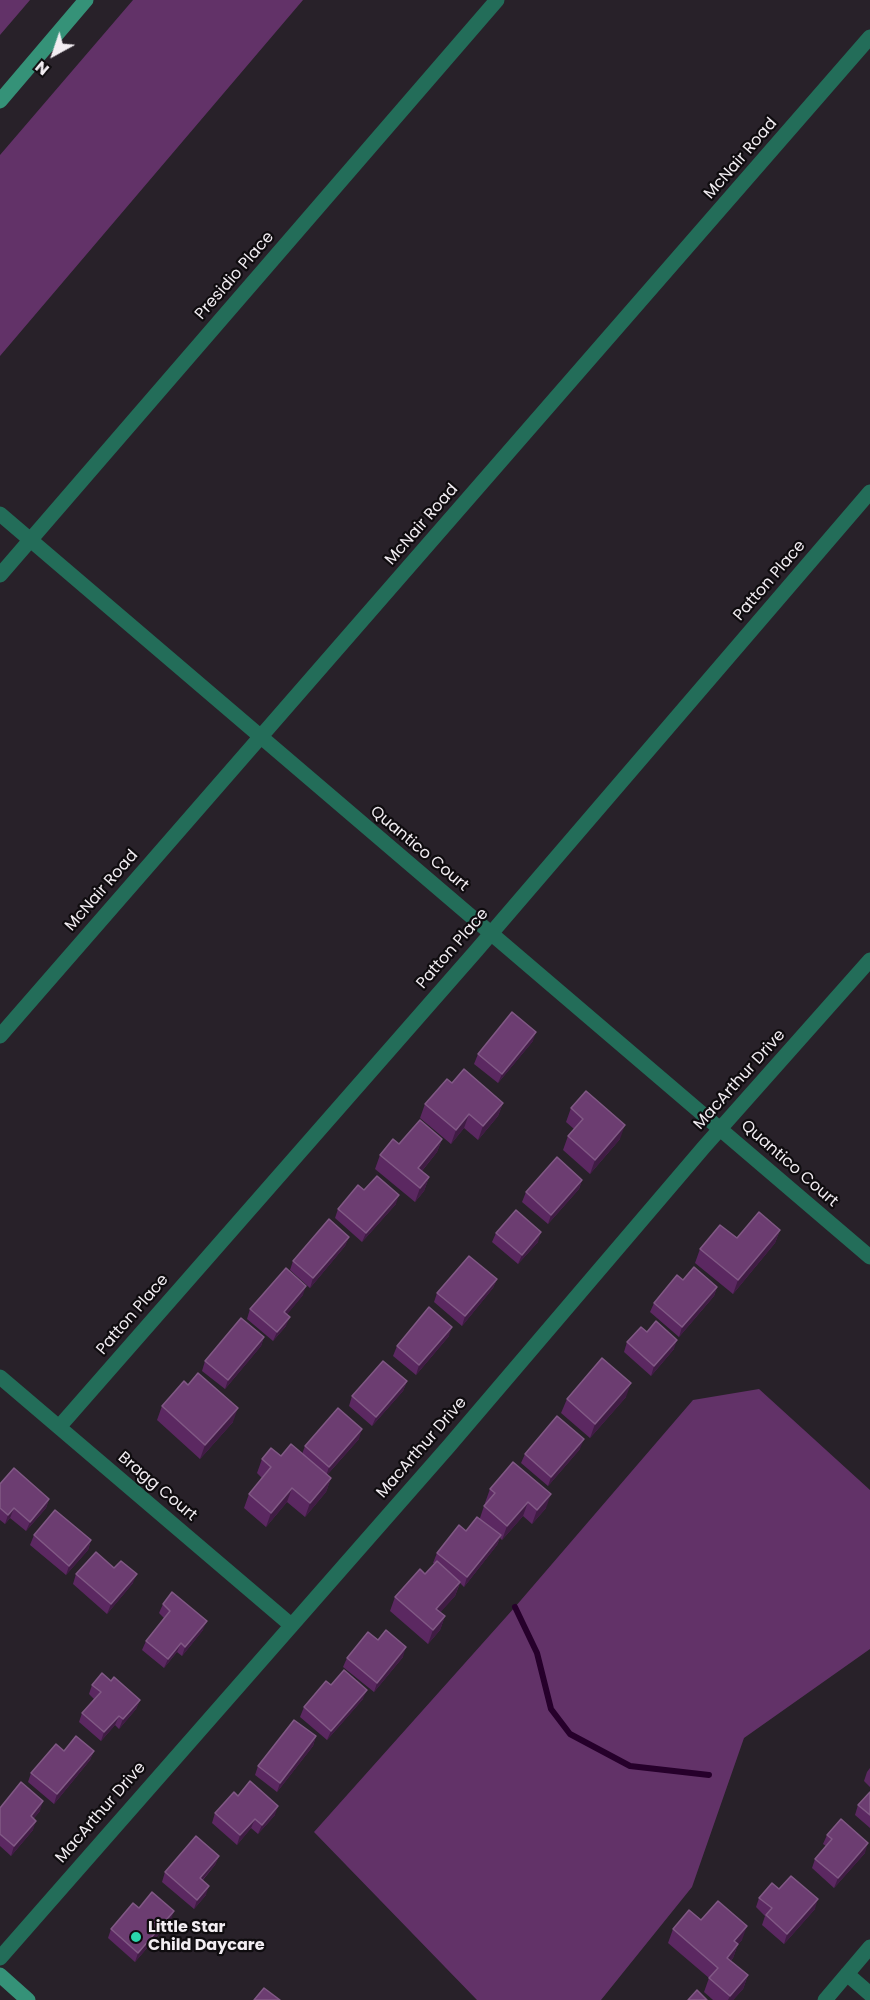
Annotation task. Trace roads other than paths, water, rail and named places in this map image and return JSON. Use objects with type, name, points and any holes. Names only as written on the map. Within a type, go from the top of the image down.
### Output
[{"type":"street","points":[[0,101],[86,0]]},
{"type":"street","name":"Presidio Place","points":[[0,575],[497,0]]},
{"type":"street","name":"McNair Road","points":[[0,1036],[870,37]]},
{"type":"street","name":"Patton Place","points":[[59,1427],[490,934],[870,492]]},
{"type":"street","name":"Quantico Court","points":[[0,514],[870,1257]]},
{"type":"street","name":"MacArthur Drive","points":[[0,1958],[449,1446],[720,1128],[870,960]]},
{"type":"street","name":"Bragg Court","points":[[0,1377],[291,1625]]},
{"type":"street","points":[[825,2000],[870,1947]]},
{"type":"street","points":[[847,1974],[870,1994]]},
{"type":"street","points":[[0,1975],[28,2000]]},
{"type":"waterway","points":[[515,1607],[537,1653],[551,1709],[570,1734],[630,1766],[709,1775]]},
{"type":"place","name":"Little Star Child Daycare","points":[[136,1937]]}]
